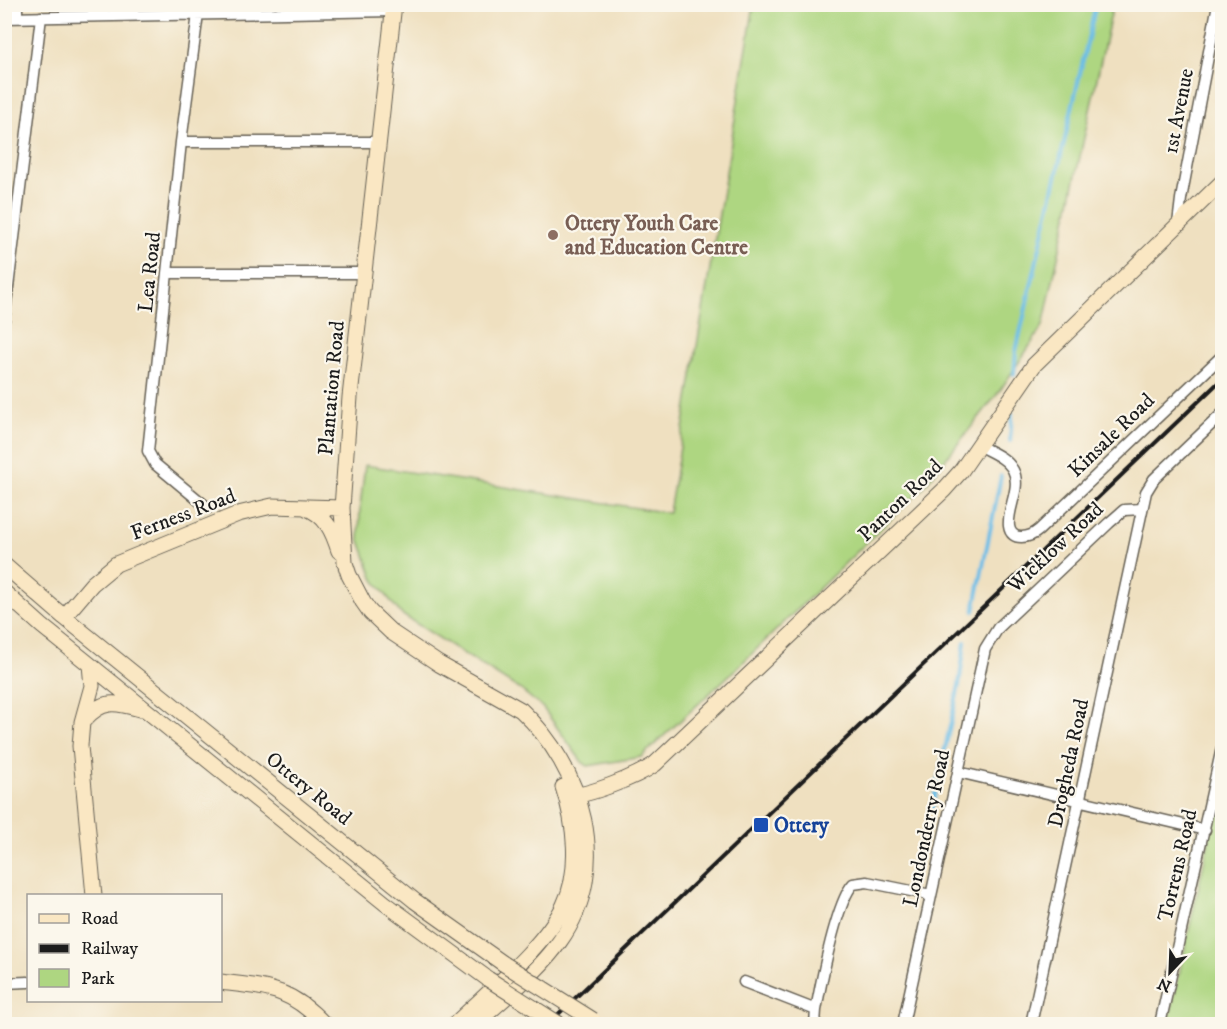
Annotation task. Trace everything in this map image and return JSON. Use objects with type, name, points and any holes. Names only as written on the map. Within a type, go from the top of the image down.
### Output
[{"type":"street","points":[[17,4],[17,17]]},
{"type":"street","name":"1st Avenue","points":[[1178,224],[1218,4]]},
{"type":"street","points":[[4,18],[393,8]]},
{"type":"street","name":"Plantation Road","points":[[393,8],[350,397],[342,508],[345,563],[349,576],[363,602],[391,632],[416,650],[521,710],[531,720],[562,760],[572,797],[573,865],[564,905],[542,937],[455,1024]]},
{"type":"street","name":"Lea Road","points":[[198,14],[148,452],[155,464],[208,508]]},
{"type":"street","points":[[4,320],[41,17]]},
{"type":"street","points":[[182,142],[379,142]]},
{"type":"street","name":"Panton Road","points":[[572,797],[643,773],[655,764],[944,490],[1034,364],[1222,182]]},
{"type":"street","points":[[168,273],[363,273]]},
{"type":"street","name":"Kinsale Road","points":[[978,445],[1007,461],[1014,471],[1016,481],[1009,526],[1012,533],[1024,538],[1039,530],[1222,356]]},
{"type":"street","points":[[1142,509],[1148,489],[1154,479],[1222,414]]},
{"type":"street","name":"Ferness Road","points":[[64,617],[106,571],[128,558],[238,514],[272,506],[342,508]]},
{"type":"street","points":[[300,506],[319,514],[328,525],[345,563]]},
{"type":"street","name":"Wicklow Road","points":[[989,640],[998,628],[1121,512],[1129,509],[1142,509]]},
{"type":"street","name":"Drogheda Road","points":[[1031,1024],[1142,509]]},
{"type":"street","name":"Ottery Road","points":[[4,565],[64,617],[415,901],[504,964],[597,1022]]},
{"type":"street","name":"Ottery Road","points":[[4,592],[90,665],[386,904],[488,979],[559,1024]]},
{"type":"street","name":"Londonderry Road","points":[[903,1024],[982,661],[989,640]]},
{"type":"street","points":[[90,665],[92,686],[82,722],[80,746],[94,894]]},
{"type":"street","name":"Plantation Road","points":[[476,1024],[560,942],[575,914],[584,884],[588,854],[586,825],[572,797],[537,738],[501,700]]},
{"type":"street","points":[[82,722],[92,710],[101,705],[114,703],[146,710]]},
{"type":"street","name":"Torrens Road","points":[[1160,1024],[1222,748]]},
{"type":"street","points":[[562,760],[571,771],[585,780],[608,785]]},
{"type":"street","points":[[958,772],[1205,830]]},
{"type":"street","points":[[815,1024],[822,975],[844,898],[853,884],[867,882],[931,895]]},
{"type":"street","points":[[4,983],[27,982]]},
{"type":"street","points":[[222,982],[261,987],[289,996],[310,1009],[324,1024]]},
{"type":"street","points":[[744,982],[816,1010]]},
{"type":"street","points":[[307,1024],[318,1024]]},
{"type":"green space","points":[[754,5],[1113,5],[1043,326],[999,392],[922,489],[736,669],[641,757],[588,766],[582,762],[543,708],[521,690],[401,614],[374,580],[359,538],[365,465],[669,513]]},
{"type":"green space","points":[[1222,781],[1222,1024],[1168,1024]]},
{"type":"waterway","points":[[1014,374],[1016,351],[1096,4]]},
{"type":"waterway","points":[[1010,441],[1012,414]]},
{"type":"waterway","points":[[974,611],[1001,476]]},
{"type":"waterway","points":[[932,808],[959,685],[965,642]]},
{"type":"railway","points":[[548,1024],[1222,379]]},
{"type":"place","name":"Ottery Youth Care and Education Centre","points":[[553,235]]},
{"type":"place","name":"Ottery","points":[[761,825]]}]
